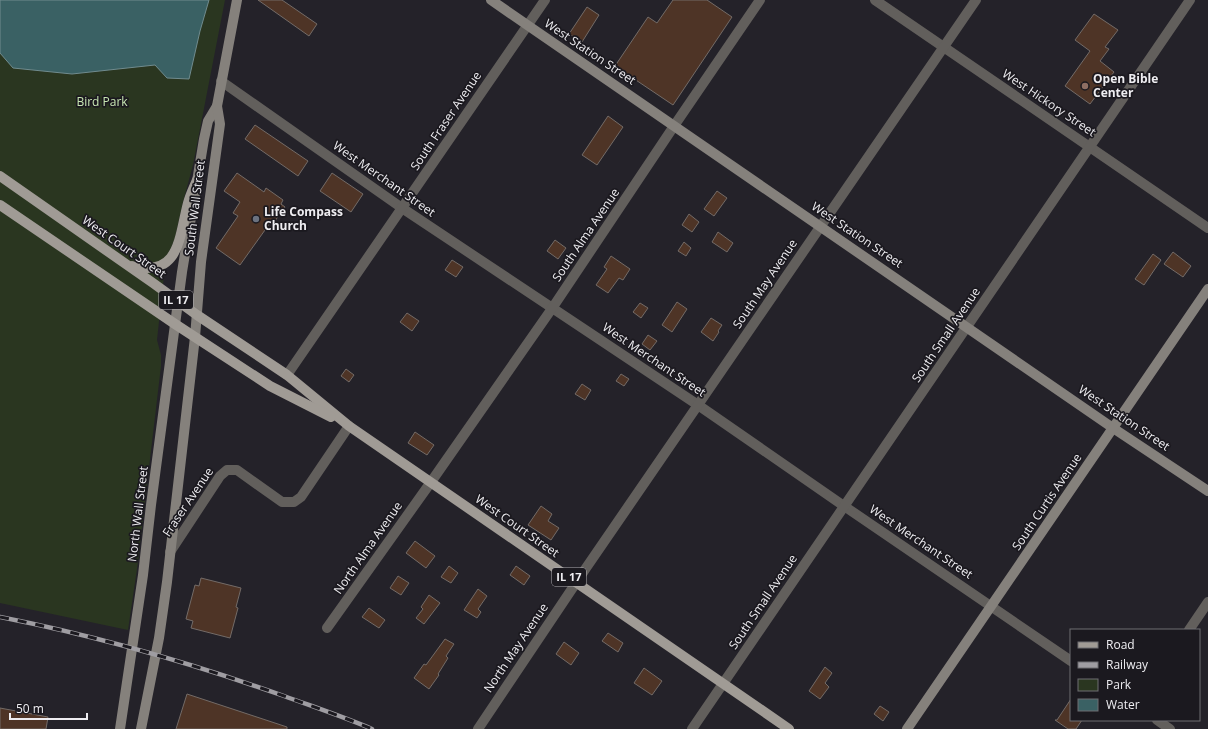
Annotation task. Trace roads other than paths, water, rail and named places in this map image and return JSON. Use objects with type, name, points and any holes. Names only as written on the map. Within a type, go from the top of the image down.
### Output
[{"type":"main road","name":"South Wall Street","points":[[197,315],[201,262],[220,124],[217,106],[237,0]]},
{"type":"main road","name":"West Station Street","points":[[491,0],[1113,428],[1208,491]]},
{"type":"main road","name":"South Wall Street","points":[[178,301],[204,138],[208,121],[217,106]]},
{"type":"main road","name":"West Court Street","points":[[0,176],[197,315],[287,375],[349,426],[789,729]]},
{"type":"main road","points":[[128,265],[142,269],[151,268],[160,266],[170,260],[178,246],[189,201],[197,180]]},
{"type":"main road","name":"West Court Street","points":[[0,205],[194,337],[270,386],[349,426]]},
{"type":"main road","name":"South Curtis Avenue","points":[[907,729],[1208,289]]},
{"type":"main road","name":"North Wall Street","points":[[120,729],[142,582],[178,301]]},
{"type":"main road","points":[[141,729],[159,638],[197,315]]},
{"type":"street","name":"South Fraser Avenue","points":[[287,375],[545,0]]},
{"type":"street","name":"South Alma Avenue","points":[[431,482],[553,308],[760,0]]},
{"type":"street","name":"West Hickory Street","points":[[875,0],[1208,228]]},
{"type":"street","name":"South May Avenue","points":[[576,582],[976,0]]},
{"type":"street","name":"South Small Avenue","points":[[692,729],[1190,0]]},
{"type":"street","name":"West Merchant Street","points":[[221,81],[402,208],[698,405],[1070,659]]},
{"type":"street","name":"Fraser Avenue","points":[[170,552],[220,476],[227,470],[237,470],[282,502],[294,502],[301,497],[349,426]]},
{"type":"street","name":"North Alma Avenue","points":[[327,628],[431,482]]},
{"type":"street","name":"North May Avenue","points":[[478,729],[576,582]]},
{"type":"street","points":[[1190,629],[1208,602]]},
{"type":"street","points":[[1158,721],[1170,729]]},
{"type":"water","points":[[0,0],[209,0],[189,79],[167,78],[155,65],[72,74],[13,68],[0,53]]},
{"type":"railway","points":[[0,617],[36,624],[144,651],[214,672],[340,716],[372,729]]},
{"type":"place","name":"Open Bible Center","points":[[1085,86]]},
{"type":"place","name":"Life Compass Church","points":[[256,219]]},
{"type":"park label","name":"Bird Park","points":[[102,102]]}]
